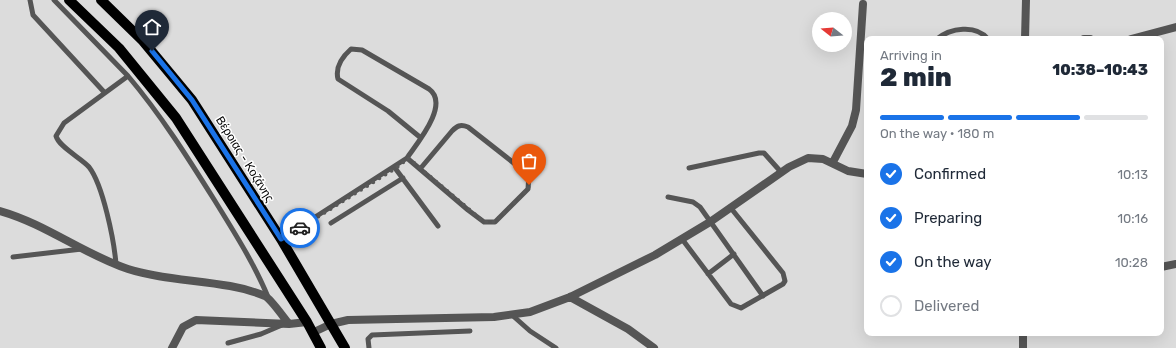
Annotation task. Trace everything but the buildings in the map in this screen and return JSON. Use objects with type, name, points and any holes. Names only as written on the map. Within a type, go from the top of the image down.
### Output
[{"type":"main road","points":[[69,0],[119,48],[176,118],[314,332],[321,348]]},
{"type":"main road","name":"Βέροιας - Κοζάνης","points":[[101,0],[109,4],[169,71],[192,100],[281,239],[345,348]]},
{"type":"street","points":[[1024,36],[1026,0]]},
{"type":"street","points":[[834,162],[852,126],[856,110],[863,4]]},
{"type":"street","points":[[1142,36],[1176,27]]},
{"type":"street","points":[[314,332],[331,324],[355,320],[512,315],[530,312],[570,297],[618,275],[710,222],[782,172],[808,158],[823,159],[834,162],[848,171],[864,174]]},
{"type":"street","points":[[0,211],[32,222],[116,264],[141,272],[242,290],[268,297],[286,324]]},
{"type":"street","points":[[1164,266],[1176,264]]},
{"type":"street","points":[[570,297],[628,329],[654,348]]},
{"type":"street","points":[[172,348],[183,327],[196,320],[286,324],[307,322]]},
{"type":"street","points":[[1023,336],[1023,348]]},
{"type":"lane","points":[[30,0],[32,15],[105,93]]},
{"type":"lane","points":[[54,0],[128,76],[152,104],[247,252],[268,297]]},
{"type":"lane","points":[[940,36],[944,32],[952,30],[975,30],[984,36]]},
{"type":"lane","points":[[281,239],[395,168],[408,158],[421,138],[437,107],[438,101],[435,93],[362,50],[351,50],[345,55],[338,68],[338,79],[388,111],[421,138]]},
{"type":"lane","points":[[116,264],[108,216],[96,181],[89,168],[62,144],[56,136],[64,123],[128,76]]},
{"type":"lane","points":[[408,158],[420,169],[468,210],[484,222],[495,222],[528,189],[529,185],[529,175],[468,127],[462,125],[457,126],[452,131],[420,169]]},
{"type":"lane","points":[[689,168],[759,153],[764,154],[782,172]]},
{"type":"lane","points":[[395,168],[438,226]]},
{"type":"lane","points":[[330,223],[402,178]]},
{"type":"lane","points":[[668,198],[693,202],[700,207],[763,296]]},
{"type":"lane","points":[[682,239],[730,304],[736,307],[741,308],[783,284],[785,280],[783,273],[730,207]]},
{"type":"lane","points":[[13,257],[84,249]]},
{"type":"lane","points":[[708,274],[734,254]]},
{"type":"lane","points":[[512,315],[530,331],[556,348]]},
{"type":"lane","points":[[228,343],[261,334],[286,324]]},
{"type":"lane","points":[[369,348],[368,339],[372,335],[470,331]]},
{"type":"shaded area","points":[[0,0],[1176,0],[1176,348],[0,348]]},
{"type":"way so far","points":[[300,228],[320,214],[399,166],[408,158],[484,222],[495,222],[528,189],[529,185]]},
{"type":"route","points":[[152,51],[192,100],[281,239],[300,228]]}]
